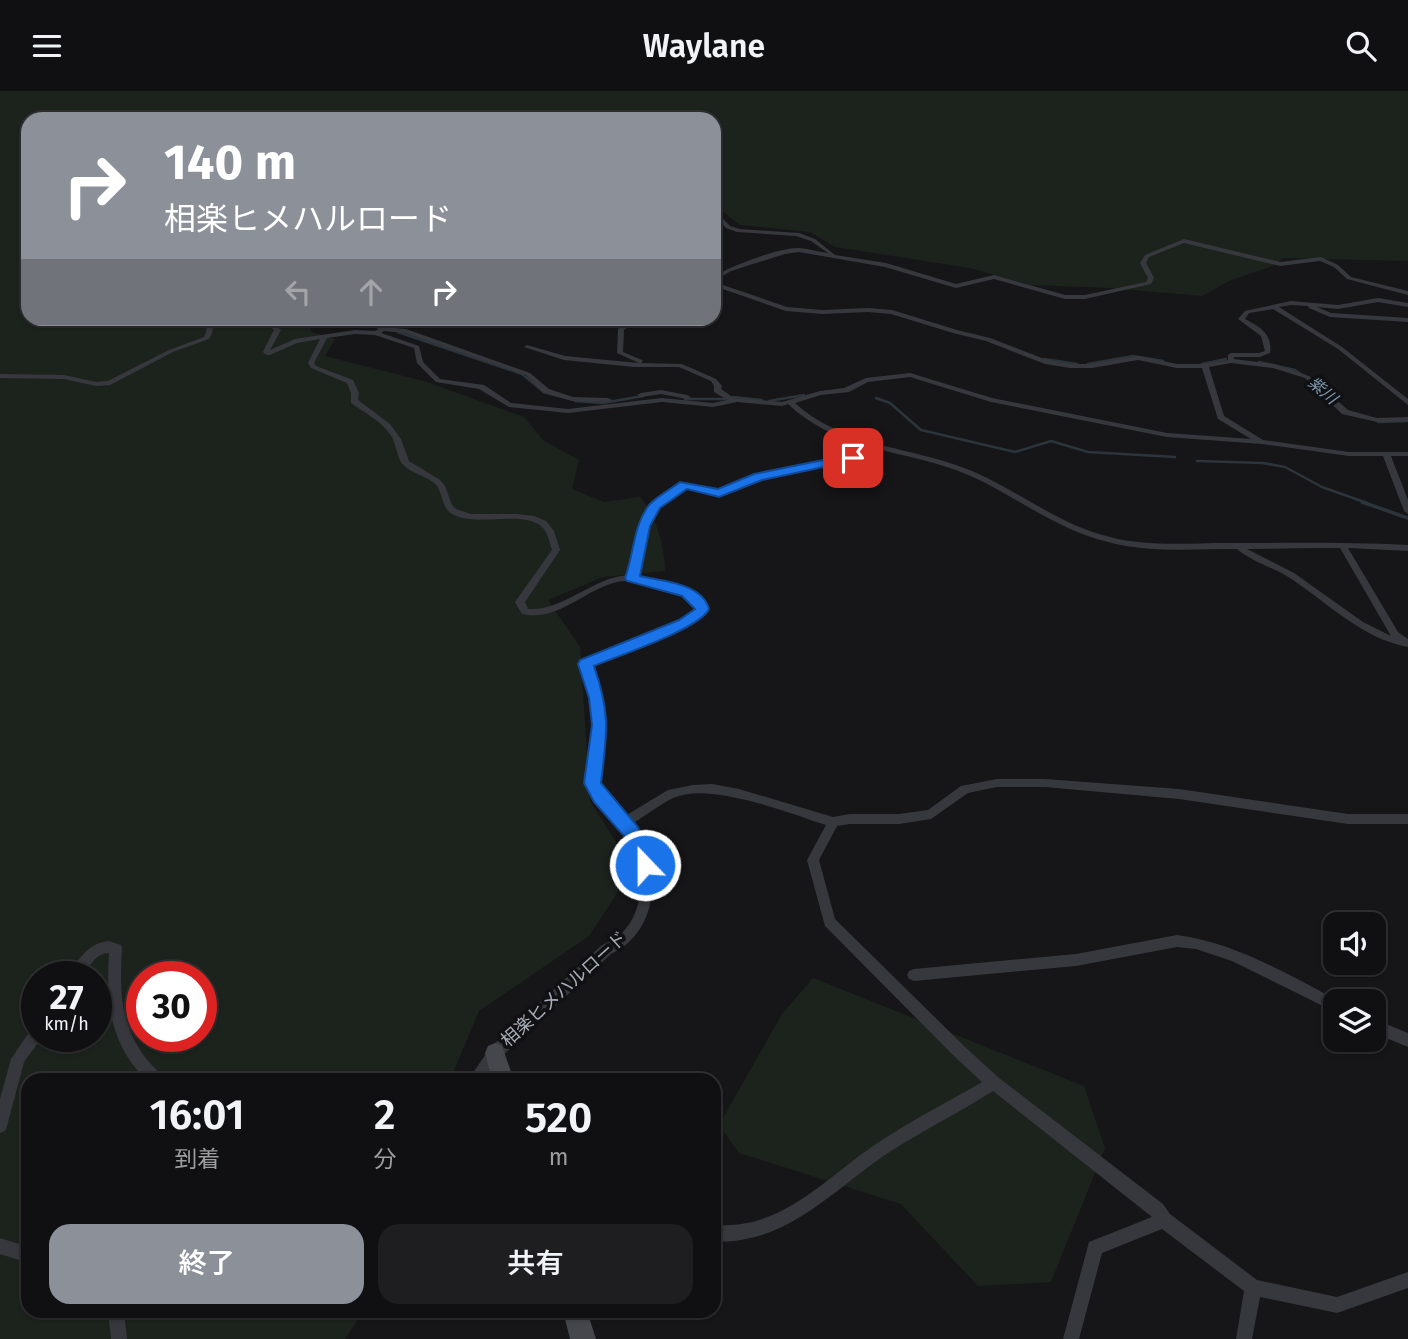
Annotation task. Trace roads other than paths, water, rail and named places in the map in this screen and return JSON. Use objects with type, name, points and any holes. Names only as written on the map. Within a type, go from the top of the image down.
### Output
[{"type":"street","points":[[721,220],[728,227],[738,231],[797,233],[813,240],[835,256]]},
{"type":"street","points":[[721,276],[729,270],[784,252],[808,251],[908,270],[956,286],[994,277],[1050,294],[1085,297],[1149,283],[1151,278],[1143,263],[1147,256],[1184,241],[1280,264],[1321,259],[1336,266],[1349,278],[1408,293]]},
{"type":"street","points":[[721,284],[786,309],[892,312],[955,332],[988,338],[1045,362],[1092,366],[1138,358],[1177,366],[1206,366],[1231,361],[1274,366],[1307,377],[1345,412],[1377,420],[1408,419]]},
{"type":"street","points":[[1231,361],[1231,355],[1260,355],[1268,352],[1268,339],[1264,334],[1241,320],[1247,312],[1291,303],[1338,307],[1378,300],[1408,305]]},
{"type":"street","points":[[1306,304],[1330,315],[1408,320]]},
{"type":"street","points":[[1276,308],[1340,348],[1408,403]]},
{"type":"street","points":[[0,376],[64,377],[96,384],[110,383],[171,351],[206,338],[209,326]]},
{"type":"street","points":[[274,326],[278,330],[266,352],[268,354],[295,341],[342,333],[376,333],[417,347],[420,363],[438,381],[481,387],[509,405],[568,411],[651,400],[713,405],[729,399]]},
{"type":"street","points":[[625,326],[621,329],[618,349],[620,353],[649,365]]},
{"type":"street","points":[[376,333],[383,329],[410,333],[528,374],[540,388],[572,399],[604,400],[657,392],[689,397],[791,403],[820,393],[846,390],[866,380],[910,375],[991,400],[1115,427],[1200,439],[1262,442],[1314,450],[1387,456],[1408,453]]},
{"type":"street","name":"相楽ヒメハルロード","points":[[324,337],[311,363],[313,367],[350,382],[355,393],[354,401],[396,432],[405,462],[432,477],[442,487],[448,506],[453,512],[479,518],[522,516],[536,518],[548,525],[554,536],[556,549],[520,602],[525,611],[535,614],[553,610],[595,587],[613,580],[635,578],[687,592],[701,603],[700,614],[684,623],[585,664],[597,698],[600,725],[593,783],[600,797],[624,823],[641,851],[649,879],[645,901],[624,939],[606,950],[495,1053],[501,1073]]},
{"type":"street","points":[[527,347],[565,358],[649,365],[673,364],[717,383],[716,390],[729,399]]},
{"type":"street","points":[[1206,366],[1221,417],[1262,442]]},
{"type":"street","points":[[791,403],[806,419],[869,443],[972,474],[1091,535],[1136,544],[1408,548]]},
{"type":"street","points":[[635,578],[644,526],[655,506],[679,488],[689,485],[713,493],[724,492],[759,477],[808,465],[848,460],[869,443]]},
{"type":"street","points":[[1387,456],[1408,511]]},
{"type":"street","points":[[1342,545],[1395,633],[1407,645]]},
{"type":"street","points":[[1239,546],[1260,562],[1288,573],[1364,628],[1407,645]]},
{"type":"street","points":[[624,823],[672,793],[712,788],[833,822],[850,819],[899,819],[931,814],[965,789],[998,783],[1045,783],[1179,794],[1348,819],[1408,819]]},
{"type":"street","points":[[833,822],[813,860],[829,922],[994,1083],[1157,1210],[1164,1220],[1253,1287],[1337,1305],[1408,1280]]},
{"type":"street","points":[[914,975],[1076,960],[1177,941],[1194,941],[1280,977],[1323,1000]]},
{"type":"street","points":[[85,961],[100,948],[109,946],[116,949],[116,1011],[134,1055],[146,1073]]},
{"type":"street","points":[[1386,1031],[1408,1040]]},
{"type":"street","points":[[0,1126],[18,1059],[23,1052]]},
{"type":"street","points":[[480,1073],[495,1053]]},
{"type":"street","points":[[721,1234],[755,1232],[793,1213],[886,1146],[994,1083]]},
{"type":"street","points":[[1071,1339],[1095,1248],[1164,1220]]},
{"type":"street","points":[[0,1246],[21,1253]]},
{"type":"street","points":[[1244,1339],[1253,1287]]},
{"type":"street","points":[[117,1318],[119,1339]]},
{"type":"street","points":[[577,1318],[583,1339]]},
{"type":"waterway","points":[[375,326],[380,329]]},
{"type":"waterway","points":[[398,332],[522,374],[544,392]]},
{"type":"waterway","points":[[1088,364],[1133,356],[1163,361]]},
{"type":"waterway","points":[[1044,359],[1077,364]]},
{"type":"waterway","points":[[1202,364],[1226,359]]},
{"type":"waterway","name":"紫川","points":[[1259,362],[1295,370],[1325,390]]},
{"type":"waterway","points":[[769,401],[804,395]]},
{"type":"waterway","points":[[575,401],[603,403],[643,396]]},
{"type":"waterway","points":[[733,397],[762,400]]},
{"type":"waterway","points":[[876,398],[890,403],[921,430],[1015,452],[1051,441],[1088,452],[1175,457]]},
{"type":"waterway","points":[[685,399],[725,399]]},
{"type":"waterway","name":"紫川","points":[[1378,422],[1408,421]]},
{"type":"waterway","points":[[1197,461],[1263,463],[1285,467],[1322,487],[1367,503]]},
{"type":"waterway","points":[[1362,502],[1408,518]]}]
